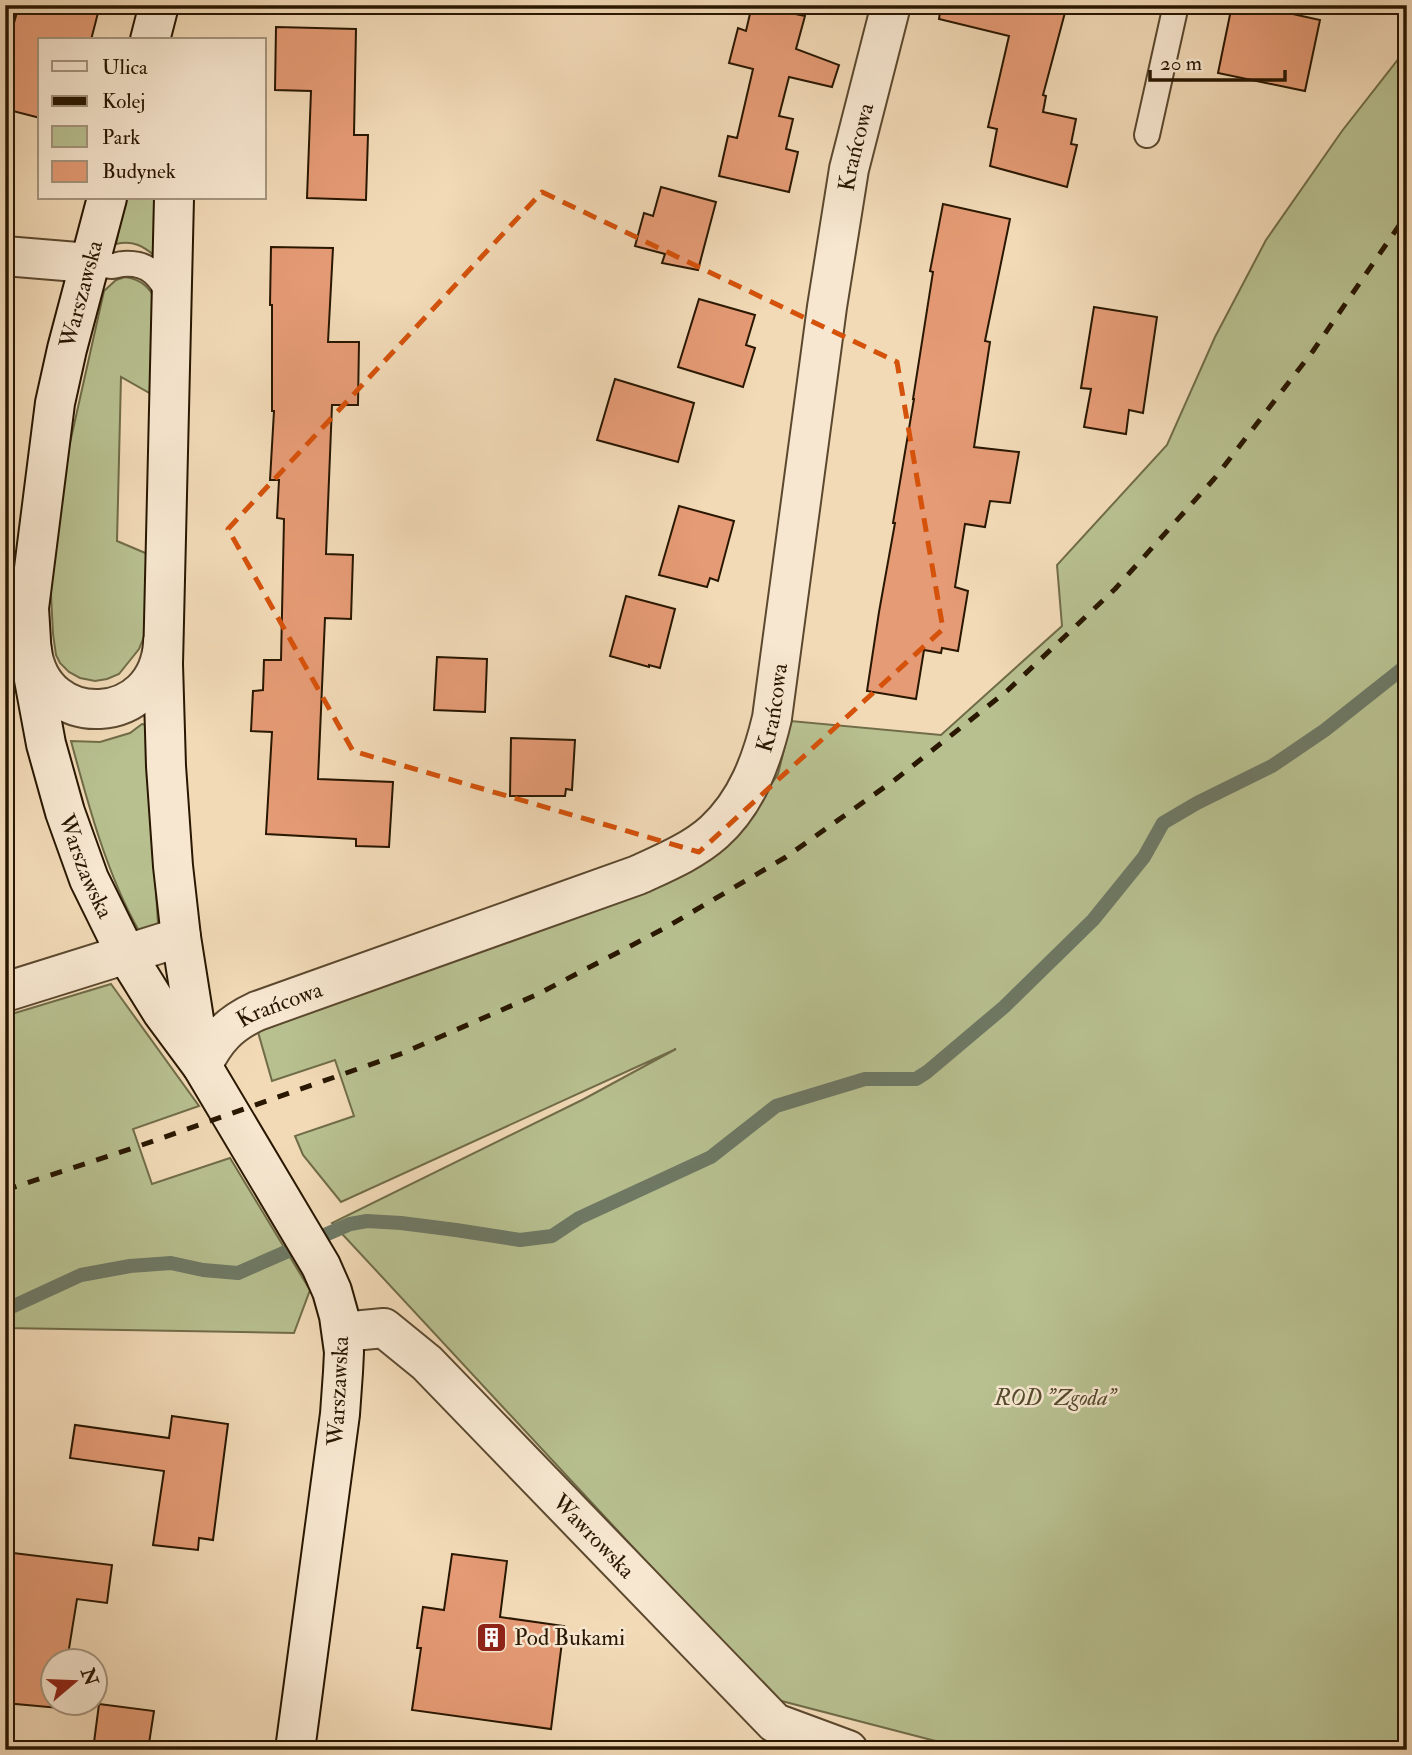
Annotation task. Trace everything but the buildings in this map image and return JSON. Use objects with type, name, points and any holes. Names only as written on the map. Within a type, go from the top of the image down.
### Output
[{"type":"street","points":[[151,38],[159,5]]},
{"type":"street","points":[[169,5],[170,38]]},
{"type":"street","name":"Krańcowa","points":[[202,1066],[211,1048],[239,1019],[638,875],[689,849],[713,833],[733,812],[751,783],[764,752],[772,718],[827,307],[849,169],[891,5]]},
{"type":"street","name":"Warszawska","points":[[106,200],[55,403],[29,608],[33,674],[46,744],[65,812],[89,879],[126,954],[162,1012],[202,1066],[321,1266],[332,1291],[342,1332],[344,1352],[340,1414],[295,1750]]},
{"type":"street","name":"Warszawska","points":[[31,641],[39,676],[51,691],[65,702],[82,708],[100,710],[118,707],[133,699],[146,688],[163,656],[174,200]]},
{"type":"street","points":[[5,256],[89,264]]},
{"type":"street","name":"Warszawska","points":[[163,638],[166,766],[173,866],[181,937],[202,1066]]},
{"type":"street","points":[[5,992],[181,937]]},
{"type":"street","name":"Wawrowska","points":[[342,1332],[384,1328],[427,1363],[775,1723],[848,1750]]},
{"type":"lane","points":[[1147,135],[1176,5]]},
{"type":"lane","points":[[89,264],[134,264],[155,273],[165,285],[171,303]]},
{"type":"highlighted area","points":[[542,192],[897,362],[943,629],[699,852],[353,751],[228,529]]},
{"type":"green space","name":"ROD \"Zgoda\"","points":[[1407,48],[1407,1750],[970,1750],[774,1699],[332,1223],[584,1099],[676,1049],[341,1202],[303,1155],[295,1136],[354,1116],[335,1060],[272,1081],[258,1032],[646,887],[745,824],[778,774],[791,721],[941,735],[1062,626],[1057,565],[1167,445],[1215,337],[1266,240],[1342,131]]},
{"type":"green space","points":[[125,200],[156,200],[155,256],[137,245],[116,244]]},
{"type":"green space","points":[[125,277],[143,284],[155,300],[153,395],[121,377],[117,541],[150,555],[145,634],[139,649],[119,674],[95,681],[69,672],[56,655],[51,595],[52,553],[57,501],[104,291],[116,280]]},
{"type":"green space","points":[[142,724],[146,725],[158,924],[139,931],[108,863],[71,741],[100,742],[130,733]]},
{"type":"green space","points":[[111,984],[199,1106],[133,1129],[152,1184],[230,1158],[310,1290],[294,1333],[5,1328],[5,1016]]},
{"type":"waterway","points":[[5,1310],[81,1275],[130,1266],[171,1263],[203,1270],[238,1273],[350,1224],[367,1221],[401,1223],[520,1240],[552,1236],[579,1218],[711,1157],[776,1106],[865,1079],[916,1079],[1004,1007],[1093,920],[1144,857],[1163,823],[1272,766],[1325,730],[1407,665]]},
{"type":"railway","points":[[5,1190],[403,1053],[536,995],[665,928],[786,857],[896,779],[1007,691],[1115,589],[1214,479],[1313,351],[1407,214]]},
{"type":"place","name":"Pod Bukami","points":[[491,1637]]}]
